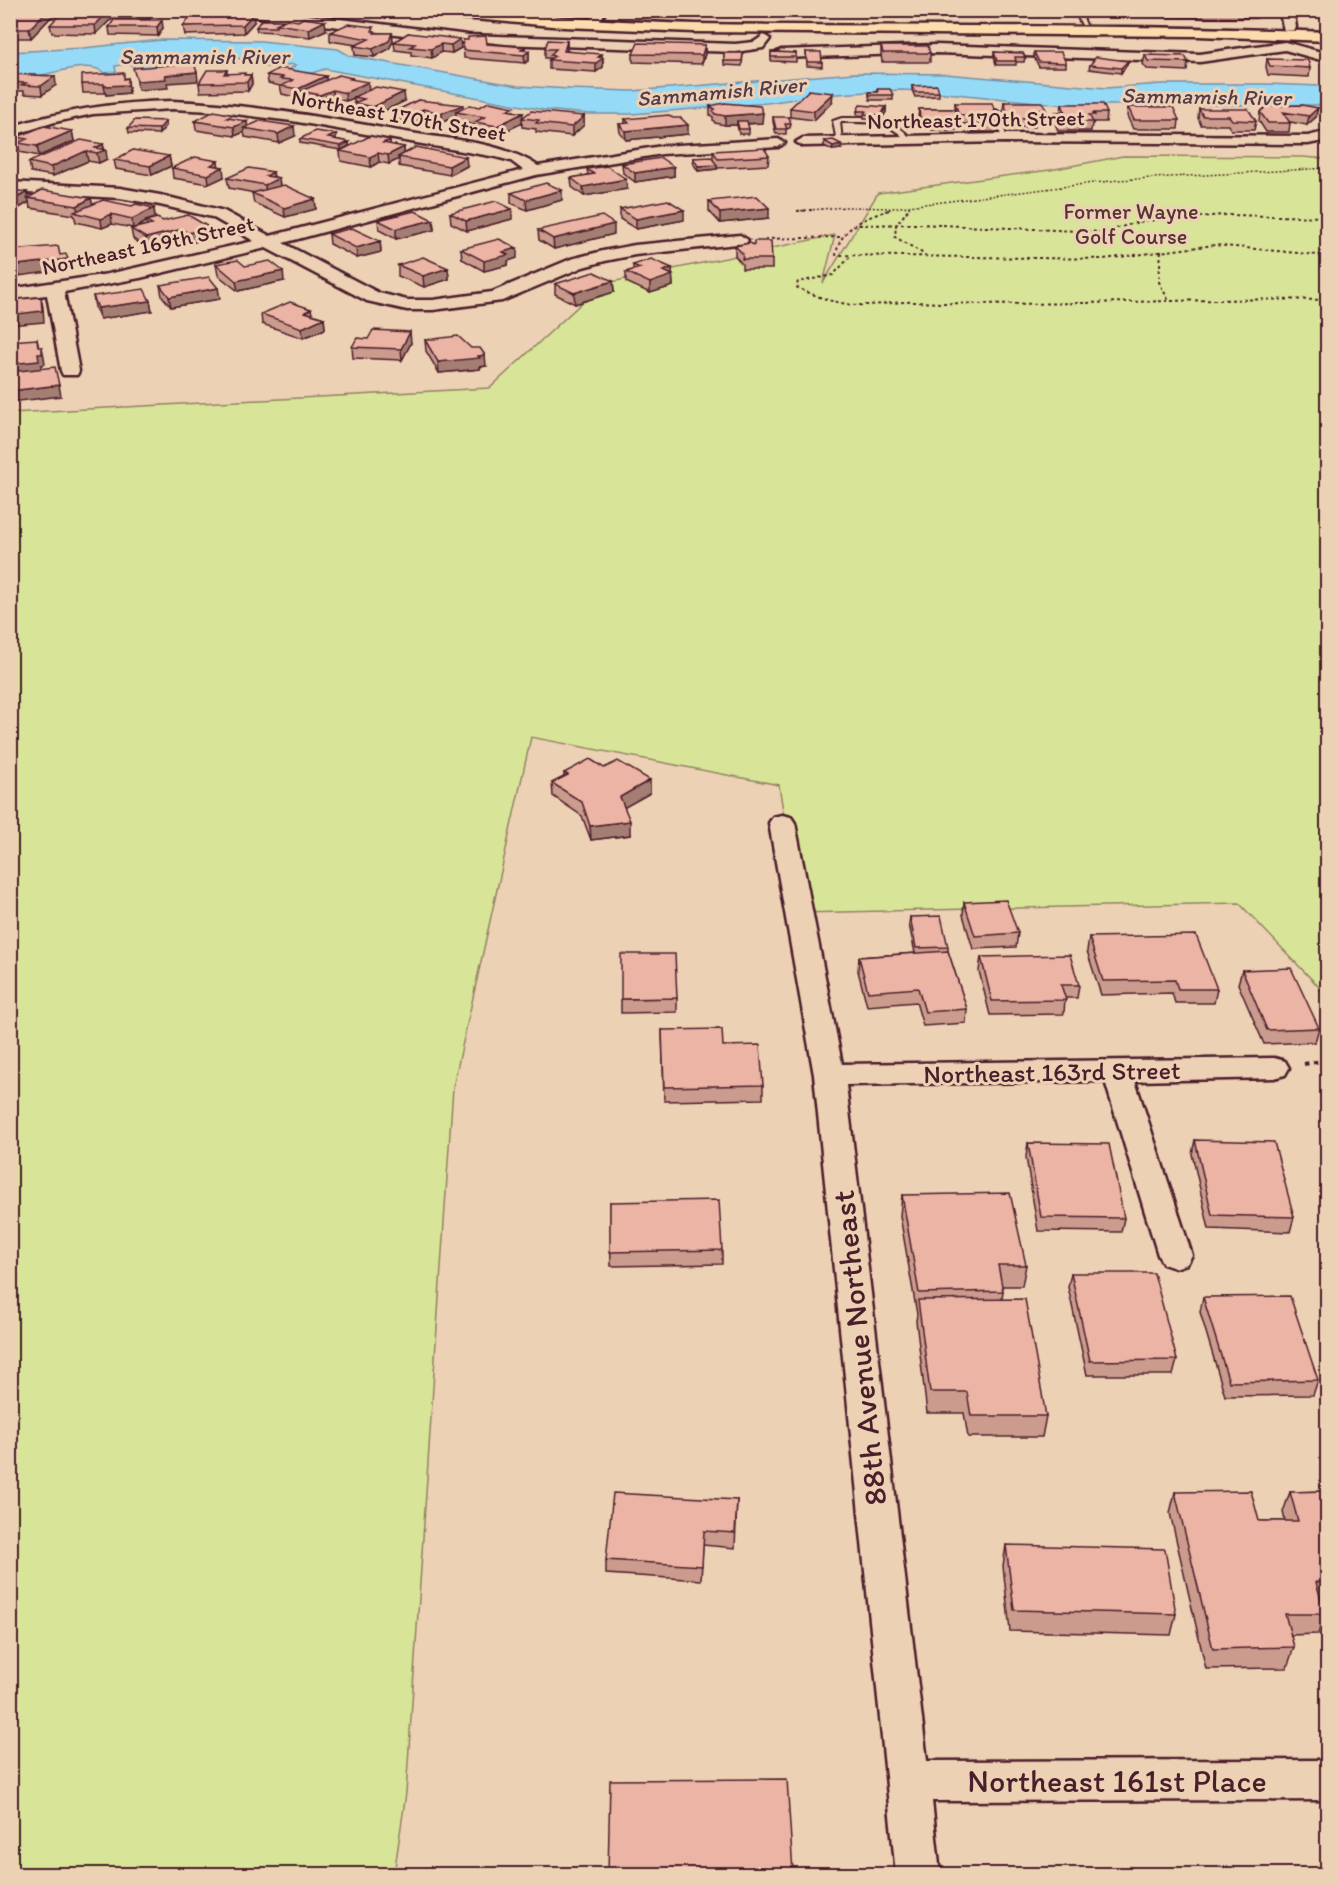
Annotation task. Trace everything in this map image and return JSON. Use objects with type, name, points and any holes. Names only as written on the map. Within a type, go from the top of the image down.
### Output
[{"type":"main road","points":[[417,10],[564,23],[694,28],[1198,32],[1328,37]]},
{"type":"main road","points":[[499,10],[599,14],[1081,17],[1328,29]]},
{"type":"main road","points":[[481,16],[574,20],[599,14]]},
{"type":"main road","points":[[1198,32],[1274,30],[1289,27]]},
{"type":"street","points":[[10,16],[23,10]]},
{"type":"street","points":[[235,10],[468,39],[735,48],[758,45],[764,39],[778,36],[888,37],[935,30]]},
{"type":"street","points":[[1286,10],[1289,27]]},
{"type":"street","points":[[564,23],[621,32],[754,35],[764,39]]},
{"type":"street","points":[[1059,31],[1114,38],[1244,40],[1285,46],[1328,57]]},
{"type":"street","points":[[781,54],[936,49],[1200,58],[1307,43],[1328,44]]},
{"type":"street","name":"Northeast 170th Street","points":[[10,132],[59,117],[93,110],[155,105],[208,105],[249,109],[498,153],[516,158],[535,171]]},
{"type":"street","name":"Northeast 170th Street","points":[[804,142],[1005,138],[1308,140],[1328,135]]},
{"type":"street","points":[[10,187],[120,193],[160,200],[218,214],[268,242],[535,171],[662,150],[778,143]]},
{"type":"street","name":"Northeast 169th Street","points":[[10,294],[55,289],[177,266],[268,242],[374,297],[407,305],[433,305],[496,297],[577,263],[603,256],[635,250],[740,240]]},
{"type":"street","points":[[55,289],[70,372]]},
{"type":"street","name":"88th Avenue Northeast","points":[[782,823],[830,1075],[918,1875]]},
{"type":"street","name":"Northeast 163rd Street","points":[[830,1075],[1274,1068]]},
{"type":"street","points":[[1117,1071],[1175,1255]]},
{"type":"street","name":"Northeast 161st Place","points":[[906,1781],[1328,1780]]},
{"type":"lane","points":[[996,112],[1005,138]]},
{"type":"lane","points":[[839,141],[836,121],[843,120],[888,122],[899,127],[909,140]]},
{"type":"path","points":[[797,212],[835,208],[893,208],[1118,180],[1328,168]]},
{"type":"path","points":[[911,205],[896,225],[895,237],[924,255]]},
{"type":"path","points":[[893,208],[870,217],[846,231],[836,246],[836,255],[1104,259],[1215,246],[1262,248],[1328,256]]},
{"type":"path","points":[[859,225],[1103,232],[1143,221],[1225,214],[1328,217]]},
{"type":"path","points":[[740,240],[842,237]]},
{"type":"path","points":[[1161,251],[1159,282],[1169,301]]},
{"type":"path","points":[[850,256],[833,275],[798,282],[796,287],[816,297],[856,305],[912,302],[984,305],[1169,301],[1230,297],[1328,300]]},
{"type":"shaded area","points":[[767,10],[1266,10],[1269,18],[1254,21],[767,15]]},
{"type":"green space","name":"Former Wayne Golf Course","points":[[1123,156],[1327,159],[1327,1002],[1318,986],[1239,903],[799,913],[779,785],[531,737],[453,1087],[406,1793],[394,1874],[11,1874],[11,413],[490,388],[602,284],[835,235],[823,283],[878,193],[1050,170]]},
{"type":"water","name":"Sammamish River","points":[[161,40],[261,41],[338,49],[350,56],[518,86],[570,89],[632,91],[854,73],[945,74],[1106,88],[1161,84],[1320,86],[1327,87],[1328,105],[1066,105],[899,90],[822,95],[767,103],[632,114],[588,114],[544,110],[325,69],[312,73],[284,73],[296,65],[266,67],[273,62],[207,57],[163,60],[155,64],[156,69],[135,70],[134,66],[127,64],[115,66],[116,72],[104,73],[89,67],[57,71],[30,78],[11,78],[11,52]]},
{"type":"building","points":[[24,10],[48,10],[29,29],[10,29],[10,18]]},
{"type":"building","points":[[92,10],[112,10],[95,25],[50,25],[59,15],[82,15]]},
{"type":"building","points":[[124,10],[152,10],[146,19],[117,19]]},
{"type":"building","points":[[192,14],[253,14],[243,25],[183,26]]},
{"type":"building","points":[[303,18],[325,21],[309,29],[276,24],[287,19],[298,21]]},
{"type":"building","points":[[114,20],[162,20],[157,27],[109,27]]},
{"type":"building","points":[[261,20],[283,20],[276,24],[276,27],[256,27]]},
{"type":"building","points":[[348,24],[374,27],[372,31],[375,31],[374,33],[392,33],[389,41],[373,49],[354,46],[369,39],[330,32]]},
{"type":"building","points":[[408,33],[460,39],[451,45],[441,44],[431,49],[410,47],[415,44],[394,42]]},
{"type":"building","points":[[486,36],[487,44],[525,47],[521,50],[529,51],[524,55],[463,50],[463,40],[468,40],[468,37]]},
{"type":"building","points":[[548,40],[567,41],[564,51],[602,54],[598,57],[603,58],[596,63],[549,60],[555,56],[550,55],[556,49],[545,49]]},
{"type":"building","points":[[638,43],[705,45],[702,55],[633,54]]},
{"type":"building","points":[[881,46],[928,46],[930,53],[883,53]]},
{"type":"building","points":[[771,52],[796,53],[796,57],[771,57]]},
{"type":"building","points":[[806,52],[821,52],[822,62],[807,62]]},
{"type":"building","points":[[994,52],[1023,53],[1025,57],[1015,57],[1016,61],[997,61]]},
{"type":"building","points":[[1034,52],[1061,52],[1066,63],[1039,62]]},
{"type":"building","points":[[724,53],[743,53],[742,61],[724,61]]},
{"type":"building","points":[[1145,55],[1185,56],[1188,62],[1148,61]]},
{"type":"building","points":[[1096,57],[1128,61],[1121,68],[1090,65]]},
{"type":"building","points":[[1267,59],[1308,60],[1310,68],[1270,66]]},
{"type":"building","points":[[194,63],[197,72],[165,75],[166,79],[137,81],[133,68]]},
{"type":"building","points":[[279,68],[326,76],[298,89],[281,86],[294,80],[267,75]]},
{"type":"building","points":[[207,70],[227,70],[224,74],[251,75],[247,82],[199,83]]},
{"type":"building","points":[[124,73],[124,79],[128,78],[128,85],[82,84],[82,75]]},
{"type":"building","points":[[10,74],[55,76],[41,86],[10,82]]},
{"type":"building","points":[[339,75],[368,82],[345,93],[333,90],[320,95],[301,91]]},
{"type":"building","points":[[937,85],[939,92],[915,92],[912,86]]},
{"type":"building","points":[[376,87],[404,92],[373,107],[354,103],[364,99],[354,97]]},
{"type":"building","points":[[877,89],[890,89],[893,95],[870,95],[869,92],[878,92]]},
{"type":"building","points":[[809,90],[833,93],[814,111],[790,108]]},
{"type":"building","points":[[418,100],[463,105],[442,113],[423,109],[414,114],[396,111]]},
{"type":"building","points":[[489,102],[514,107],[507,110],[523,113],[497,126],[475,122],[485,117],[456,112],[470,105],[479,107]]},
{"type":"building","points":[[1004,102],[1042,102],[1046,110],[1033,110],[1036,118],[1009,118]]},
{"type":"building","points":[[724,103],[760,106],[763,113],[725,116],[715,114],[713,111],[715,109],[710,106]]},
{"type":"building","points":[[955,103],[992,103],[999,123],[974,123],[972,115],[959,115]]},
{"type":"building","points":[[1062,104],[1103,104],[1107,113],[1089,115],[1093,122],[1059,122],[1055,112],[1065,112]]},
{"type":"building","points":[[860,105],[886,107],[881,115],[864,114],[866,111],[857,111]]},
{"type":"building","points":[[1302,105],[1318,108],[1309,116],[1283,112],[1290,123],[1268,123],[1260,112],[1267,106]]},
{"type":"building","points":[[1128,107],[1173,107],[1179,120],[1134,120]]},
{"type":"building","points":[[919,109],[955,109],[957,121],[931,121],[931,118],[920,118]]},
{"type":"building","points":[[1199,109],[1248,109],[1256,121],[1232,120],[1229,116],[1203,116]]},
{"type":"building","points":[[214,111],[234,115],[227,118],[247,121],[234,127],[195,121]]},
{"type":"building","points":[[531,111],[584,116],[572,127],[536,123],[539,120],[522,118]]},
{"type":"building","points":[[669,115],[673,118],[681,118],[688,125],[625,131],[619,124],[629,123],[625,119]]},
{"type":"building","points":[[773,117],[789,117],[791,124],[785,124],[787,129],[776,129]]},
{"type":"building","points":[[135,120],[166,121],[159,129],[128,128]]},
{"type":"building","points":[[260,121],[294,126],[278,134],[244,128]]},
{"type":"building","points":[[737,121],[747,121],[749,129],[739,129]]},
{"type":"building","points":[[44,126],[72,131],[37,146],[18,143],[27,139],[17,137]]},
{"type":"building","points":[[315,131],[336,134],[328,138],[349,142],[341,146],[300,139]]},
{"type":"building","points":[[370,136],[390,140],[383,143],[404,147],[388,155],[378,153],[370,157],[340,151]]},
{"type":"building","points":[[81,140],[103,144],[95,148],[106,150],[97,153],[86,151],[51,167],[29,162]]},
{"type":"building","points":[[833,140],[841,144],[833,146],[824,141]]},
{"type":"building","points":[[416,147],[466,157],[449,166],[398,157]]},
{"type":"building","points":[[764,148],[769,156],[718,159],[713,151]]},
{"type":"building","points":[[133,150],[169,156],[150,166],[114,160]]},
{"type":"building","points":[[195,157],[218,161],[211,165],[223,167],[208,175],[172,168]]},
{"type":"building","points":[[711,157],[717,165],[698,166],[693,158]]},
{"type":"building","points":[[661,158],[674,167],[635,173],[622,164]]},
{"type":"building","points":[[607,166],[626,179],[583,187],[571,178],[594,174],[587,169]]},
{"type":"building","points":[[249,168],[273,172],[266,176],[279,178],[265,185],[227,178]]},
{"type":"building","points":[[546,183],[562,190],[526,200],[511,193]]},
{"type":"building","points":[[284,185],[315,199],[284,208],[252,193]]},
{"type":"building","points":[[10,190],[27,192],[10,202]]},
{"type":"building","points":[[42,190],[91,198],[77,206],[28,198]]},
{"type":"building","points":[[757,196],[769,208],[720,213],[709,201]]},
{"type":"building","points":[[103,200],[154,208],[132,219],[111,214],[101,219],[74,212]]},
{"type":"building","points":[[668,200],[684,210],[636,219],[620,209]]},
{"type":"building","points":[[496,201],[512,209],[466,221],[450,213]]},
{"type":"building","points":[[415,211],[433,220],[396,229],[378,220]]},
{"type":"building","points":[[188,215],[210,228],[188,233],[182,229],[146,238],[131,229],[152,224],[146,221],[157,218],[163,221]]},
{"type":"building","points":[[602,216],[614,224],[553,239],[538,230]]},
{"type":"building","points":[[352,228],[380,241],[356,248],[329,234]]},
{"type":"building","points":[[499,239],[517,248],[503,252],[508,255],[484,261],[461,249]]},
{"type":"building","points":[[754,241],[771,241],[772,259],[742,259],[743,254],[735,246],[750,243],[754,245]]},
{"type":"building","points":[[58,246],[60,255],[66,254],[68,259],[17,265],[15,258],[10,258],[10,250]]},
{"type":"building","points":[[423,257],[448,268],[423,276],[398,265]]},
{"type":"building","points":[[651,259],[672,268],[663,271],[673,275],[650,283],[626,272],[640,268],[633,265]]},
{"type":"building","points":[[238,260],[245,266],[270,261],[283,271],[236,281],[216,264]]},
{"type":"building","points":[[594,272],[613,281],[574,293],[555,284]]},
{"type":"building","points":[[209,277],[218,288],[169,297],[160,285]]},
{"type":"building","points":[[144,289],[150,301],[98,308],[93,296]]},
{"type":"building","points":[[41,297],[42,311],[10,315],[10,300]]},
{"type":"building","points":[[290,302],[311,309],[305,312],[324,318],[302,328],[261,314]]},
{"type":"building","points":[[373,330],[410,332],[401,349],[352,347],[357,338],[368,339]]},
{"type":"building","points":[[458,336],[471,348],[480,348],[485,355],[478,356],[480,358],[438,362],[425,340]]},
{"type":"building","points":[[37,339],[38,347],[42,347],[42,354],[38,354],[39,361],[10,364],[10,341]]},
{"type":"building","points":[[55,367],[59,385],[10,391],[10,372]]},
{"type":"building","points":[[590,759],[604,768],[618,761],[650,780],[620,797],[630,821],[590,826],[582,802],[552,783],[568,775],[564,773]]},
{"type":"building","points":[[1006,900],[1018,933],[975,936],[964,902]]},
{"type":"building","points":[[941,916],[948,947],[916,948],[910,917]]},
{"type":"building","points":[[1196,935],[1217,989],[1178,989],[1175,980],[1103,981],[1089,937]]},
{"type":"building","points":[[948,951],[967,1009],[925,1012],[918,988],[868,992],[859,957]]},
{"type":"building","points":[[621,954],[675,954],[677,998],[621,999]]},
{"type":"building","points":[[1070,955],[1079,985],[1061,985],[1066,1000],[992,1001],[981,957]]},
{"type":"building","points":[[1291,968],[1319,1028],[1267,1030],[1242,970]]},
{"type":"building","points":[[722,1029],[723,1046],[760,1045],[763,1085],[664,1087],[662,1030]]},
{"type":"building","points":[[1195,1140],[1274,1142],[1294,1217],[1212,1215]]},
{"type":"building","points":[[1028,1143],[1109,1144],[1124,1218],[1041,1217]]},
{"type":"building","points":[[1010,1193],[1026,1265],[998,1265],[1003,1291],[919,1293],[902,1195]]},
{"type":"building","points":[[719,1200],[722,1250],[610,1252],[610,1202]]},
{"type":"building","points":[[1071,1273],[1154,1273],[1177,1360],[1090,1361]]},
{"type":"building","points":[[1290,1296],[1318,1380],[1229,1382],[1203,1297]]},
{"type":"building","points":[[1025,1299],[1046,1416],[971,1416],[967,1392],[930,1392],[918,1300]]},
{"type":"building","points":[[1251,1491],[1259,1521],[1298,1521],[1290,1492],[1328,1491],[1328,1582],[1316,1582],[1325,1614],[1285,1614],[1294,1647],[1213,1649],[1175,1492]]},
{"type":"building","points":[[613,1493],[737,1500],[735,1533],[704,1531],[702,1566],[606,1560]]},
{"type":"building","points":[[1006,1545],[1165,1549],[1176,1614],[1014,1610]]},
{"type":"building","points":[[787,1779],[793,1872],[738,1873],[738,1875],[684,1873],[684,1875],[608,1875],[610,1780]]}]
